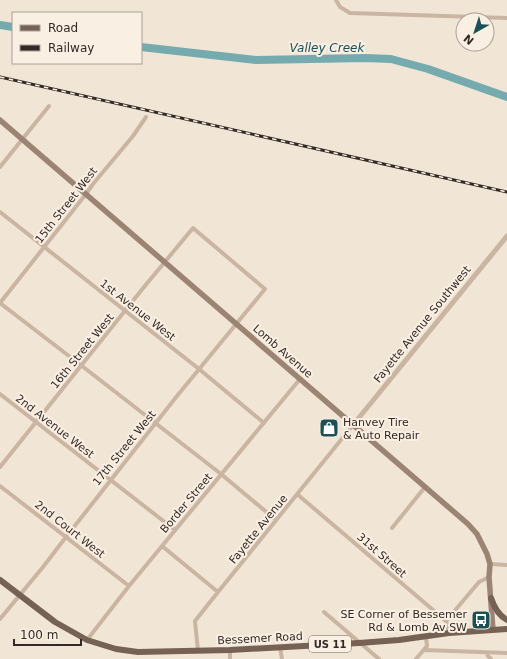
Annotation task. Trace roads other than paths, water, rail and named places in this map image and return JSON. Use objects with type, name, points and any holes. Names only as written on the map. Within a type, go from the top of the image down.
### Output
[{"type":"main road","name":"Lomb Avenue","points":[[0,120],[468,524],[477,534],[487,554],[490,564],[489,577],[493,630]]},
{"type":"main road","name":"US 11","points":[[0,580],[56,622],[87,640]]},
{"type":"main road","points":[[491,598],[498,612],[507,620]]},
{"type":"main road","name":"Bessemer Road","points":[[87,640],[116,649],[138,652],[198,651],[399,640],[449,633],[507,629]]},
{"type":"street","points":[[336,0],[342,9],[350,13],[507,18]]},
{"type":"street","points":[[0,167],[49,106]]},
{"type":"street","name":"15th Street West","points":[[0,303],[146,118]]},
{"type":"street","name":"1st Avenue West","points":[[0,212],[199,369],[264,423]]},
{"type":"street","name":"16th Street West","points":[[0,468],[164,262],[193,228],[265,290]]},
{"type":"street","name":"Fayette Avenue Southwest","points":[[353,425],[507,236]]},
{"type":"street","name":"17th Street West","points":[[0,619],[43,567],[110,480],[199,369],[265,290]]},
{"type":"street","points":[[0,303],[221,474],[276,520]]},
{"type":"street","name":"Border Street","points":[[87,640],[129,586],[300,380]]},
{"type":"street","name":"2nd Avenue West","points":[[0,394],[175,530]]},
{"type":"street","name":"Fayette Avenue","points":[[198,651],[196,622],[218,592],[353,425]]},
{"type":"street","name":"2nd Court West","points":[[0,486],[129,586]]},
{"type":"street","points":[[392,528],[424,487]]},
{"type":"street","name":"31st Street","points":[[297,494],[446,622]]},
{"type":"street","points":[[162,546],[218,592]]},
{"type":"street","points":[[490,564],[507,565]]},
{"type":"street","points":[[449,633],[446,622],[479,582],[489,577]]},
{"type":"street","points":[[324,612],[379,659]]},
{"type":"street","points":[[416,659],[427,646],[426,636]]},
{"type":"street","points":[[280,647],[282,659]]},
{"type":"street","points":[[230,650],[230,659]]},
{"type":"street","points":[[424,650],[507,653]]},
{"type":"street","points":[[487,653],[491,659]]},
{"type":"waterway","name":"Valley Creek","points":[[0,25],[12,27]]},
{"type":"waterway","name":"Valley Creek","points":[[142,47],[256,60],[391,59],[428,69],[507,97]]},
{"type":"railway","points":[[0,77],[507,192]]},
{"type":"place","name":"Hanvey Tire & Auto Repair","points":[[329,428]]},
{"type":"place","name":"SE Corner of Bessemer Rd & Lomb Av SW","points":[[481,620]]}]
